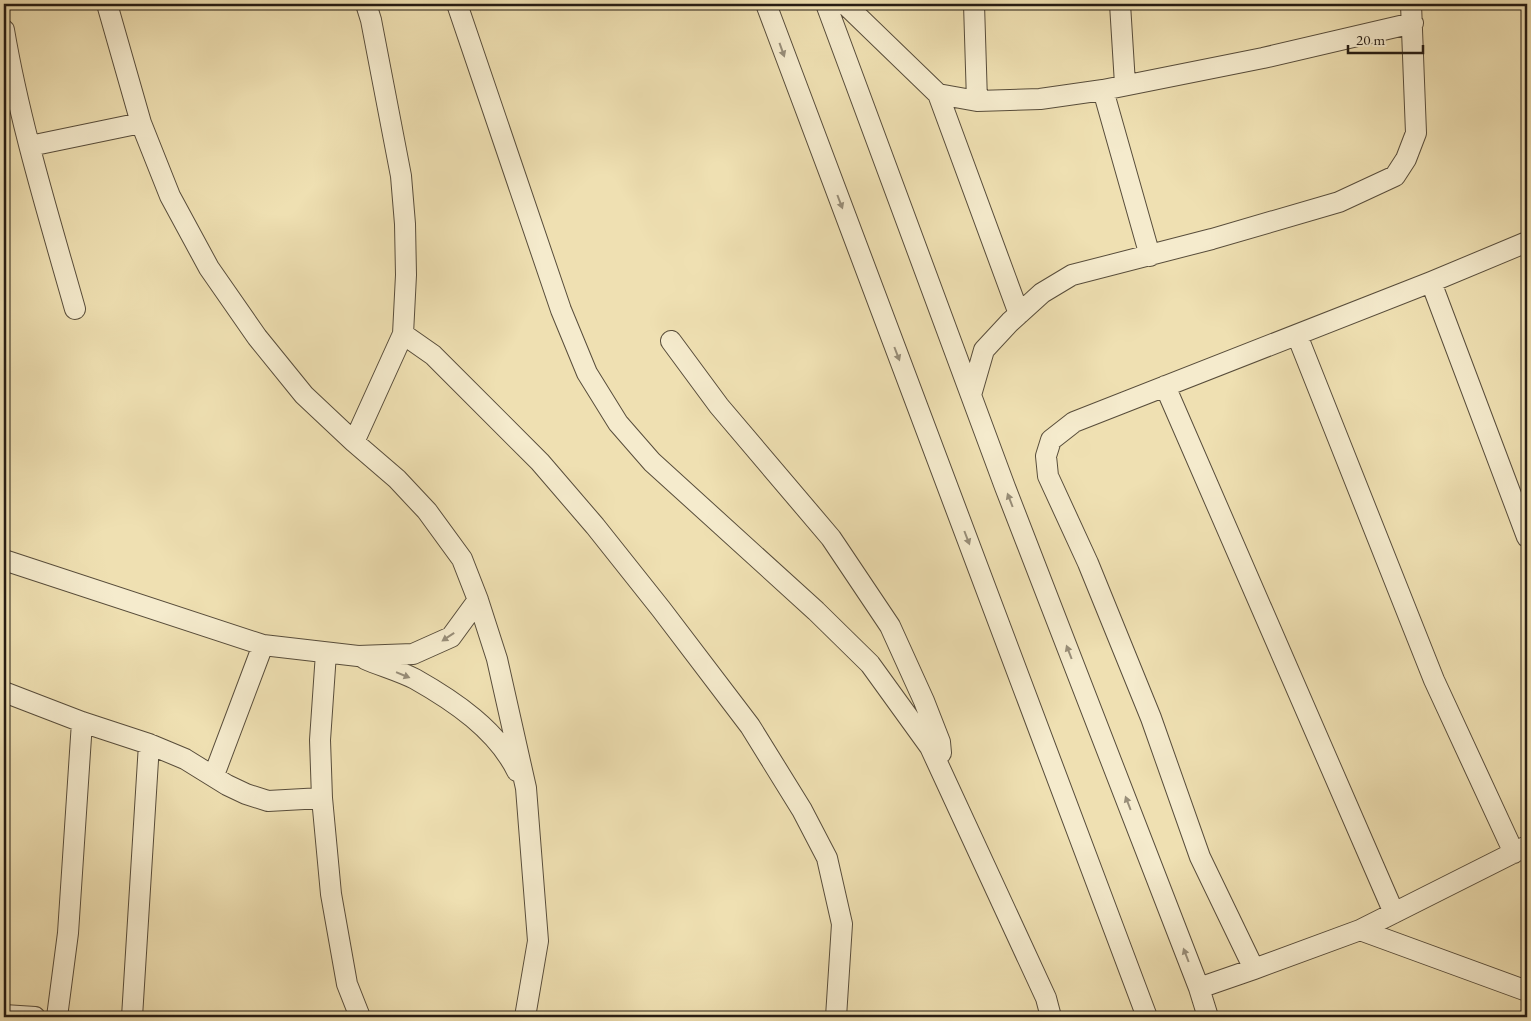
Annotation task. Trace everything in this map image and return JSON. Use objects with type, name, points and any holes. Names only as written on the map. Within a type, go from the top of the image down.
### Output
[{"type":"street","points":[[107,4],[142,123],[170,196],[209,268],[257,337],[304,395],[354,442],[398,479],[427,511],[462,559],[478,600],[497,659],[526,788],[538,941],[525,1017]]},
{"type":"street","points":[[354,442],[404,334],[406,275],[405,224],[401,176],[366,4]]},
{"type":"street","points":[[457,4],[561,310],[587,373],[618,423],[652,462],[816,611],[870,664],[930,747],[1046,998],[1051,1017]]},
{"type":"street","points":[[766,4],[1147,1017]]},
{"type":"street","points":[[826,4],[971,396],[1199,988],[1208,1017]]},
{"type":"street","points":[[845,4],[938,94],[1019,314]]},
{"type":"street","points":[[974,4],[977,101]]},
{"type":"street","points":[[1120,4],[1125,84]]},
{"type":"street","points":[[938,94],[977,101],[1040,99],[1103,90],[1125,84],[1264,58],[1412,14],[1416,133],[1406,159],[1395,176],[1339,202],[1150,256],[1072,275],[1042,293],[984,350],[971,396]]},
{"type":"street","points":[[4,30],[10,66],[30,146],[75,309]]},
{"type":"street","points":[[1103,90],[1150,256]]},
{"type":"street","points":[[30,146],[142,123]]},
{"type":"street","points":[[1254,969],[1200,857],[1151,718],[1088,563],[1048,476],[1046,456],[1051,440],[1074,422],[1431,282],[1527,242]]},
{"type":"street","points":[[1431,282],[1527,537]]},
{"type":"street","points":[[404,334],[433,355],[540,462],[595,526],[750,726],[802,810],[827,858],[842,924],[836,1017]]},
{"type":"street","points":[[1199,988],[1360,930],[1521,849],[1434,680],[1297,335]]},
{"type":"street","points":[[671,341],[720,406],[831,538],[890,626],[940,742],[942,773]]},
{"type":"street","points":[[1165,386],[1394,913]]},
{"type":"street","points":[[5,566],[263,645],[358,656],[412,654],[451,638],[478,600]]},
{"type":"street","points":[[214,775],[263,645]]},
{"type":"street","points":[[326,653],[320,740],[322,798],[331,894],[347,984],[360,1017]]},
{"type":"street","points":[[358,656],[414,679],[476,720],[509,755],[526,788]]},
{"type":"street","points":[[4,692],[82,722],[149,744],[185,759],[214,775],[227,785],[246,794],[268,801],[322,798]]},
{"type":"street","points":[[57,1017],[68,933],[82,722]]},
{"type":"street","points":[[132,1017],[149,744]]},
{"type":"street","points":[[1360,930],[1527,991]]},
{"type":"street","points":[[4,1015],[35,1017]]}]
